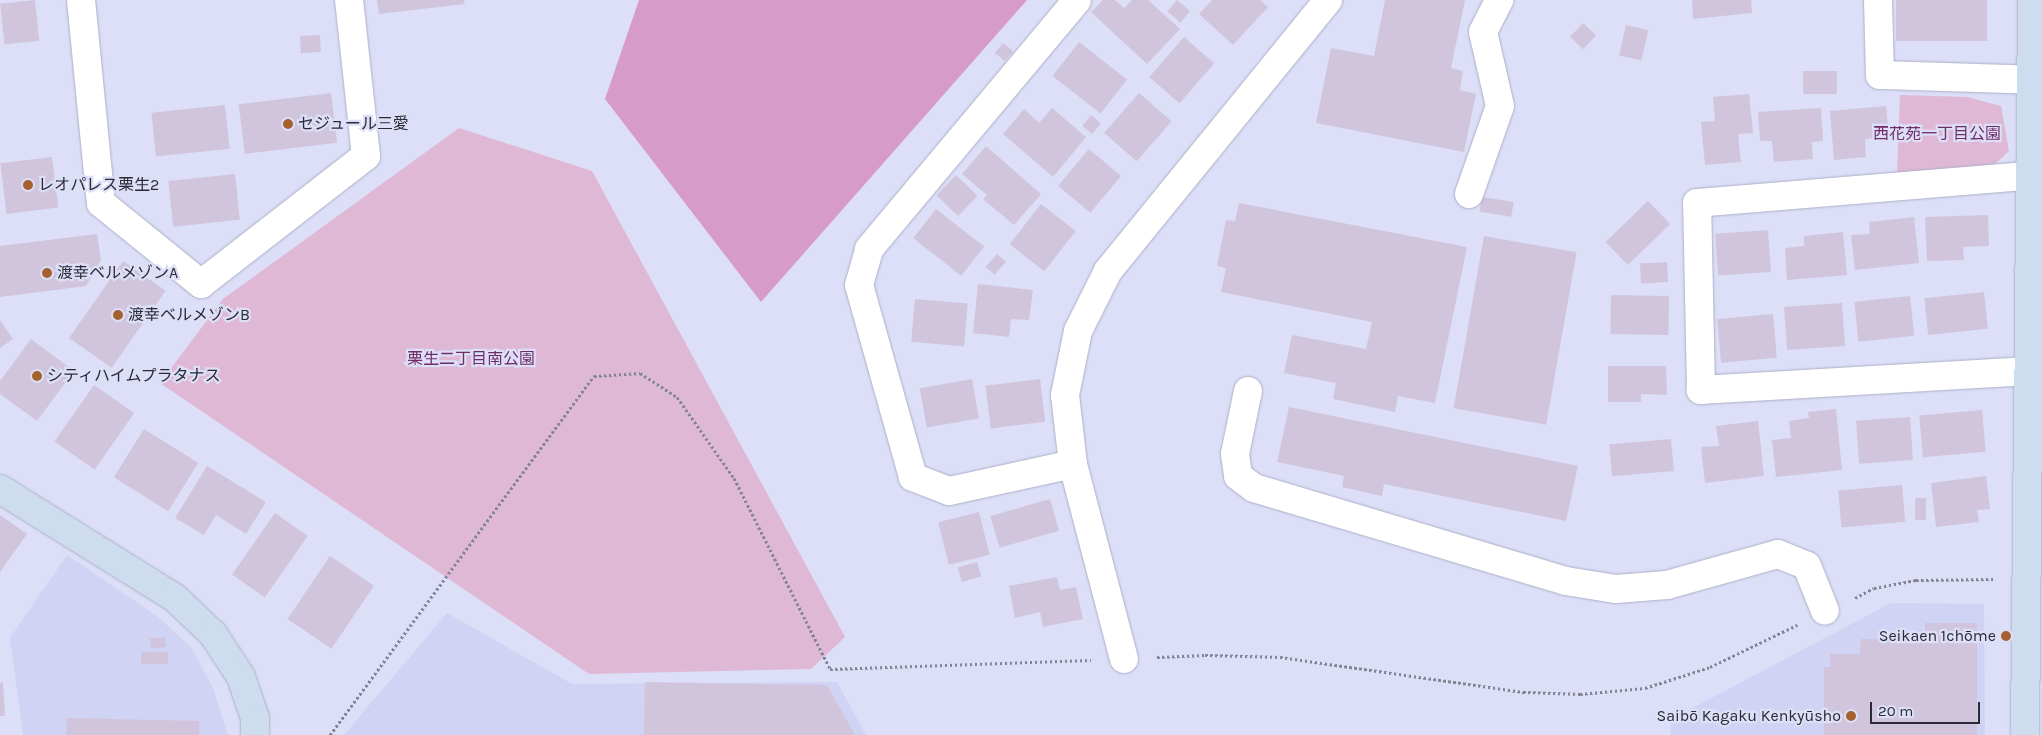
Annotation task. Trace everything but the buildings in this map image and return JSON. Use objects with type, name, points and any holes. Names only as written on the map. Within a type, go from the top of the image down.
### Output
[{"type":"street","points":[[81,0],[102,203],[201,284],[366,156],[349,0]]},
{"type":"street","points":[[1073,464],[949,491],[913,477],[859,285],[869,249],[1077,0]]},
{"type":"street","points":[[1469,194],[1500,106],[1483,32],[1499,0]]},
{"type":"street","points":[[1878,0],[1880,75],[2037,79]]},
{"type":"street","points":[[2025,735],[2028,176],[2037,79],[2032,0]]},
{"type":"street","points":[[1124,659],[1073,464],[1065,395],[1078,331],[1108,271],[1317,5]]},
{"type":"street","points":[[2028,176],[1697,204],[1701,390],[2028,371]]},
{"type":"street","points":[[1248,391],[1234,454],[1238,476],[1254,488],[1566,581],[1616,590],[1667,585],[1778,554],[1807,566],[1825,612]]},
{"type":"street","points":[[0,489],[175,598],[213,634],[241,677],[255,718],[255,735]]},
{"type":"shaded area","points":[[639,0],[1027,0],[761,302],[605,99]]},
{"type":"shaded area","points":[[67,555],[157,616],[191,647],[213,688],[228,735],[23,735],[10,638]]},
{"type":"shaded area","points":[[1891,603],[1984,604],[1985,735],[1671,735],[1670,720]]},
{"type":"shaded area","points":[[447,613],[572,684],[837,682],[866,735],[344,735]]},
{"type":"green space","name":"西花苑一丁目公園","points":[[1900,95],[1967,97],[2001,106],[2009,151],[1991,168],[1897,174]]},
{"type":"green space","name":"栗生二丁目南公園","points":[[459,128],[592,171],[845,637],[811,669],[589,674],[160,383],[223,299]]},
{"type":"place","name":"セジュール三愛","points":[[288,124]]},
{"type":"place","name":"レオパレス栗生2","points":[[28,185]]},
{"type":"place","name":"渡幸ベルメゾンA","points":[[47,273]]},
{"type":"place","name":"渡幸ベルメゾンB","points":[[118,315]]},
{"type":"place","name":"シティハイムプラタナス","points":[[37,376]]},
{"type":"place","name":"Seikaen 1chōme","points":[[2006,636]]},
{"type":"place","name":"Saibō Kagaku Kenkyūsho","points":[[1851,716]]}]
